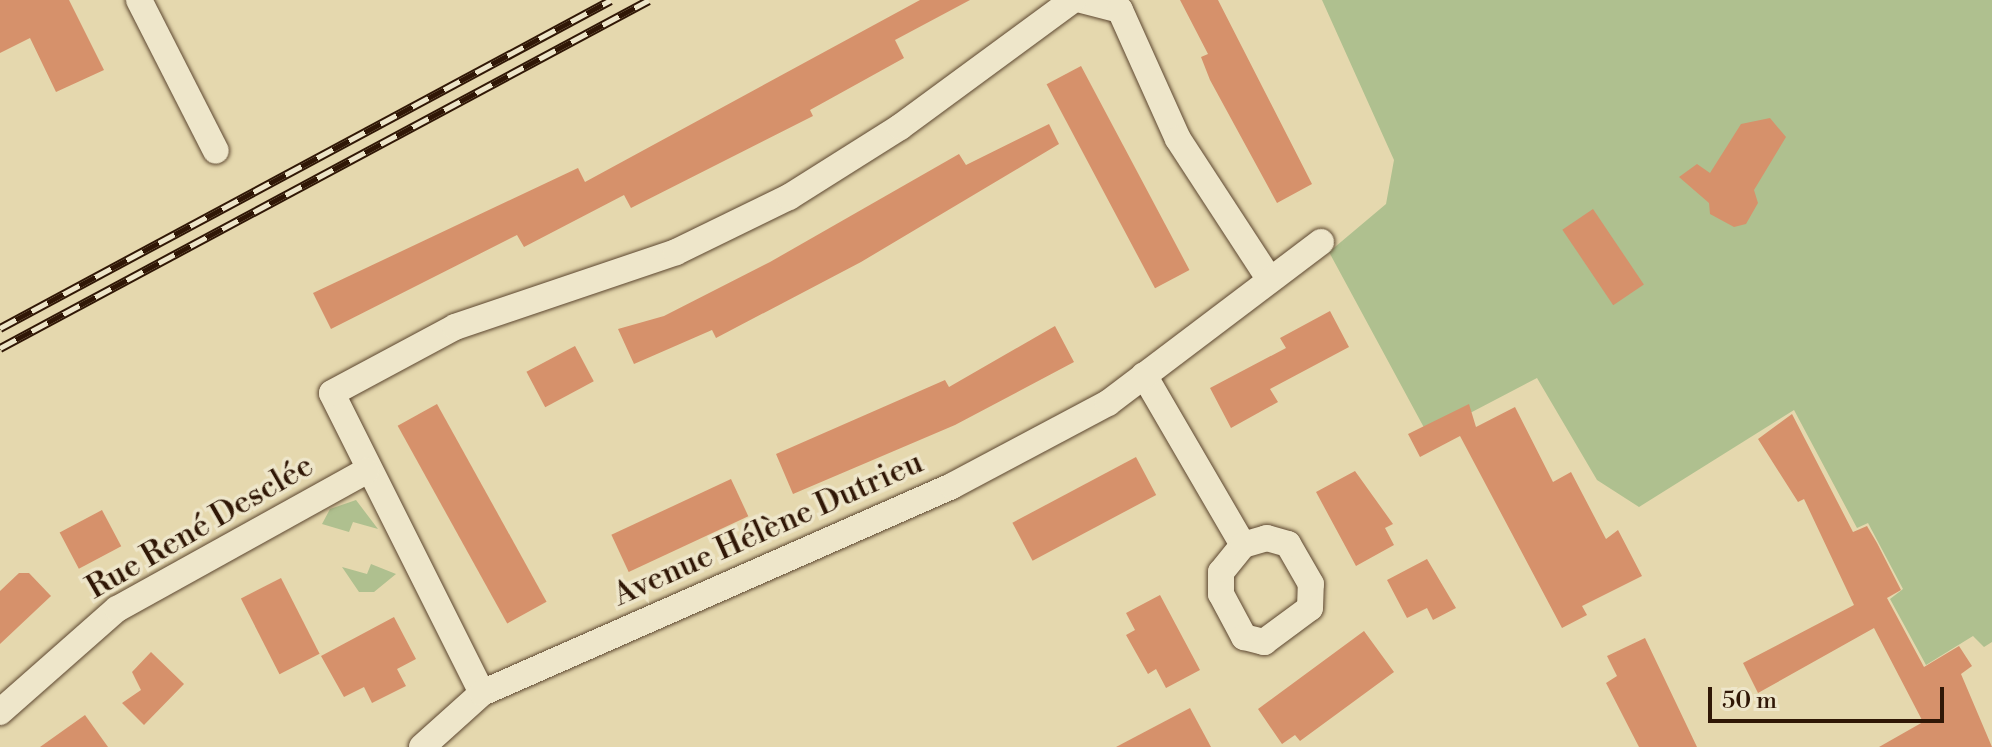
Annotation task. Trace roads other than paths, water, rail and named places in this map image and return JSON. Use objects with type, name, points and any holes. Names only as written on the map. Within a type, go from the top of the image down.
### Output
[{"type":"street","points":[[139,0],[216,151]]},
{"type":"street","points":[[482,693],[366,471],[332,393],[352,379],[455,327],[676,252],[789,197],[900,127],[1073,0]]},
{"type":"street","points":[[1081,0],[1120,10],[1178,139],[1270,280]]},
{"type":"street","name":"Avenue Hélène Dutrieu","points":[[422,747],[482,693],[952,486],[1144,375],[1321,242]]},
{"type":"street","points":[[1144,375],[1243,545]]},
{"type":"street","name":"Rue René Desclée","points":[[0,712],[117,609],[366,471]]},
{"type":"railway","points":[[0,328],[611,0]]},
{"type":"railway","points":[[0,348],[649,0]]}]
